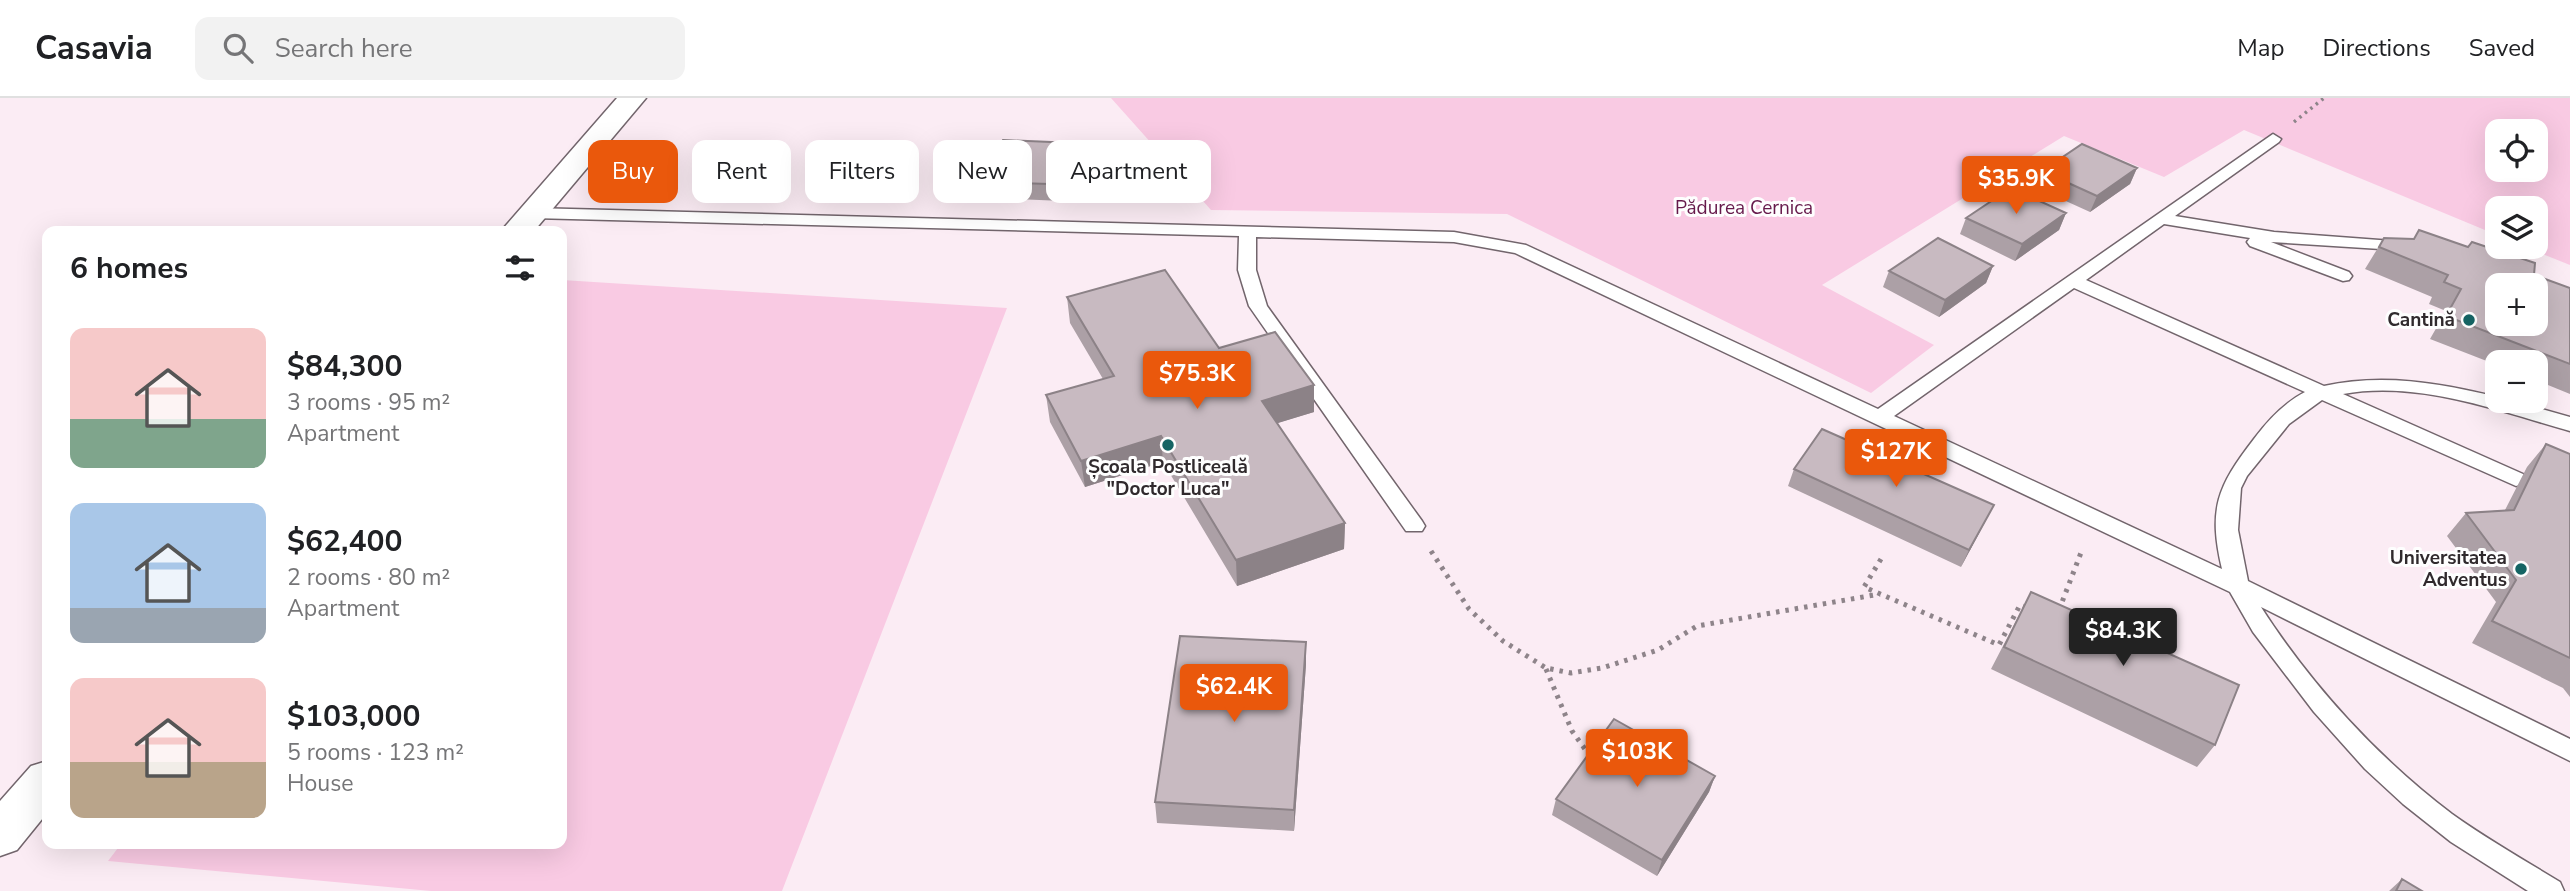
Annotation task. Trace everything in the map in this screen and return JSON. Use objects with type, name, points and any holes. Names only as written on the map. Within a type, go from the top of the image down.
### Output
[{"type":"main road","points":[[525,222],[632,98]]},
{"type":"main road","points":[[0,835],[42,785]]},
{"type":"lane","points":[[1877,419],[2273,139]]},
{"type":"lane","points":[[2162,219],[2274,237],[2423,248]]},
{"type":"lane","points":[[525,222],[1248,231],[1454,237],[1520,249],[1877,419],[2238,586],[2570,751]]},
{"type":"lane","points":[[2222,229],[2343,276]]},
{"type":"lane","points":[[1248,231],[1247,270],[1258,306],[1414,526]]},
{"type":"lane","points":[[2073,281],[2516,479]]},
{"type":"lane","points":[[2551,891],[2434,815],[2379,768],[2334,722],[2278,650],[2238,586],[2225,526],[2235,479],[2273,426],[2294,408],[2322,392],[2368,386],[2426,388],[2526,410],[2570,424]]},
{"type":"path","points":[[2056,617],[2093,520]]},
{"type":"path","points":[[1414,526],[1469,609],[1503,641],[1546,668],[1571,673],[1602,668],[1658,650],[1697,626],[1880,594]]},
{"type":"path","points":[[1881,559],[1864,587],[1999,645],[2020,605],[2032,609]]},
{"type":"path","points":[[1546,668],[1572,731],[1590,756]]},
{"type":"green space","name":"Pădurea Cernica","points":[[1111,98],[2570,98],[2570,265],[2548,256],[2548,196],[2485,196],[2485,230],[2244,130],[2164,177],[2064,136],[1822,285],[1934,345],[1871,393],[1507,214],[1211,210],[1205,203],[1211,203],[1211,140],[1148,140]]},
{"type":"green space","points":[[567,280],[1007,308],[782,891],[431,891],[108,861],[117,849],[567,849]]},
{"type":"building","points":[[1032,141],[1046,142],[1046,184],[1032,183]]},
{"type":"building","points":[[2082,144],[2137,168],[2097,196],[2042,171]]},
{"type":"building","points":[[2011,188],[2066,213],[2022,244],[1966,218]]},
{"type":"building","points":[[2419,230],[2468,247],[2472,242],[2485,246],[2485,259],[2523,259],[2535,263],[2534,273],[2485,273],[2485,331],[2446,316],[2461,289],[2444,282],[2448,275],[2379,247],[2384,238],[2414,239]]},
{"type":"building","points":[[1938,238],[1993,266],[1945,300],[1889,271]]},
{"type":"building","name":"Școala Postliceală \"Doctor Luca\"","points":[[1165,270],[1219,348],[1275,332],[1314,385],[1262,401],[1345,523],[1236,560],[1161,436],[1081,461],[1046,395],[1114,376],[1067,297]]},
{"type":"building","points":[[2548,280],[2570,288],[2570,364],[2548,355],[2548,350],[2534,350],[2498,336],[2548,336]]},
{"type":"building","points":[[1822,429],[1994,505],[1969,550],[1794,469]]},
{"type":"building","name":"Universitatea Adventus","points":[[2546,444],[2570,454],[2570,658],[2492,621],[2516,580],[2466,513],[2514,510]]},
{"type":"building","points":[[2031,592],[2239,685],[2215,745],[2004,647]]},
{"type":"building","points":[[1180,636],[1306,642],[1294,810],[1155,802]]},
{"type":"building","points":[[1614,719],[1715,776],[1662,860],[1556,799]]},
{"type":"building","points":[[2402,879],[2422,891],[2396,891]]},
{"type":"place","name":"Cantină","points":[[2469,320]]},
{"type":"place","name":"Școala Postliceală \"Doctor Luca\"","points":[[1168,445]]},
{"type":"place","name":"Universitatea Adventus","points":[[2521,569]]}]
